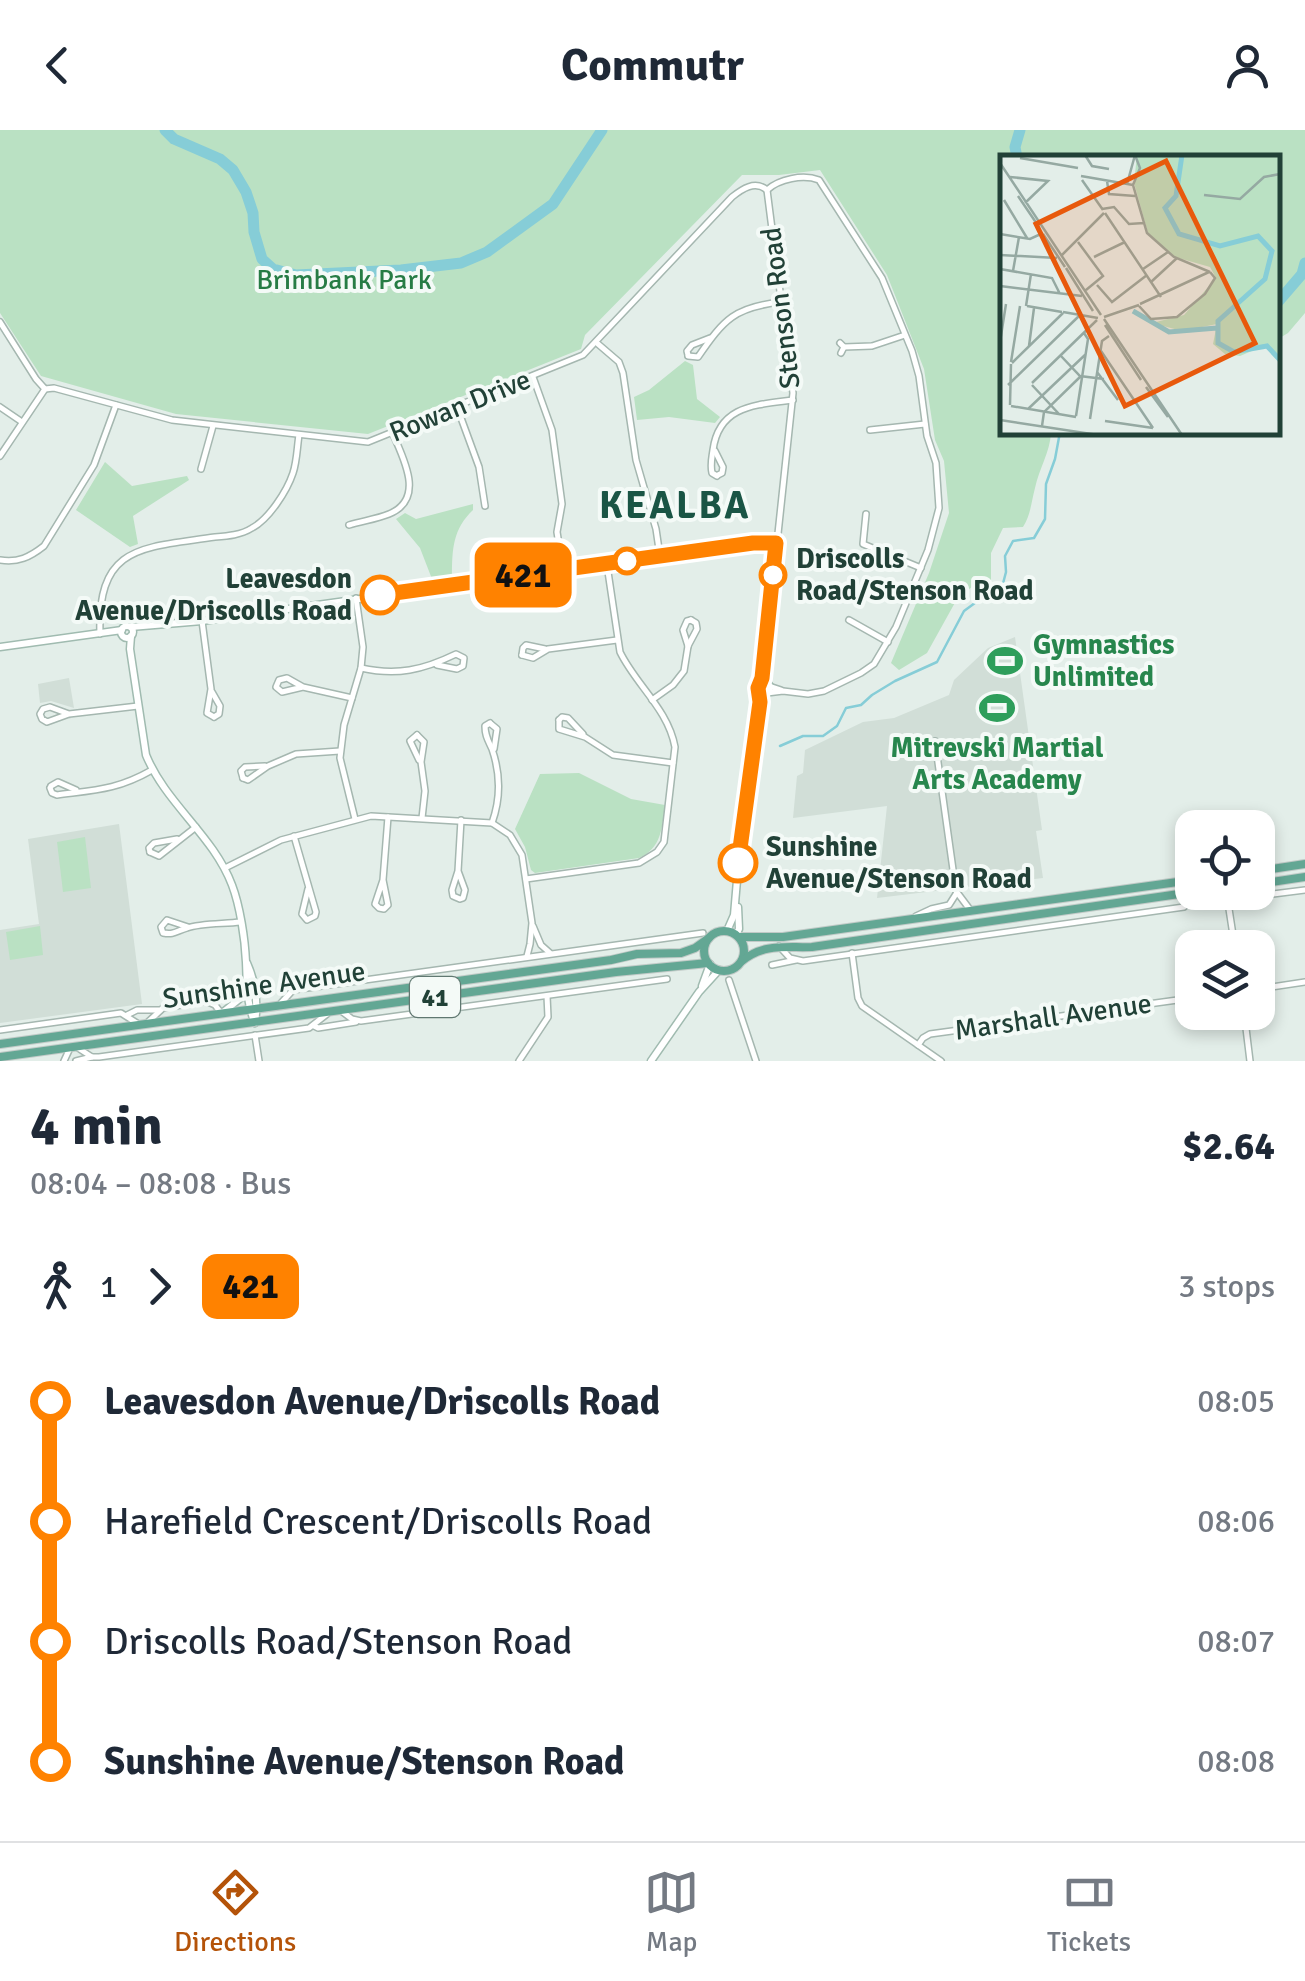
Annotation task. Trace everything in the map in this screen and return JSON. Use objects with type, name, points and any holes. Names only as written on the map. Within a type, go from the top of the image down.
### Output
[{"type":"main road","points":[[1275,870],[1305,864]]},
{"type":"main road","points":[[1275,872],[1288,874],[1292,879]]},
{"type":"main road","points":[[1275,882],[1305,877]]},
{"type":"main road","name":"41","points":[[706,936],[719,932],[774,938],[1175,882]]},
{"type":"main road","points":[[706,936],[704,950],[709,964],[719,970],[730,970],[757,951],[779,946],[812,947],[1175,895]]},
{"type":"main road","points":[[1057,899],[1063,905],[1118,903]]},
{"type":"main road","points":[[960,925],[971,910]]},
{"type":"main road","points":[[734,934],[744,951],[742,961]]},
{"type":"main road","name":"Sunshine Avenue","points":[[0,1044],[637,954],[662,956],[689,951],[706,936]]},
{"type":"main road","name":"Sunshine Avenue","points":[[0,1057],[661,966],[709,964]]},
{"type":"street","name":"Rowan Drive","points":[[45,389],[54,388],[172,420],[368,442],[583,355],[732,197],[751,186],[766,190],[780,181],[810,177],[822,183],[882,278],[905,335]]},
{"type":"street","name":"Stenson Road","points":[[734,934],[744,811],[757,712],[765,689],[762,664],[793,400],[766,190]]},
{"type":"street","points":[[710,338],[692,345],[688,356],[698,357],[710,338],[741,310],[781,302]]},
{"type":"street","points":[[0,322],[45,389],[0,456]]},
{"type":"street","points":[[765,689],[808,694],[833,688],[874,664],[921,568],[940,508],[936,463],[927,436],[919,376],[905,335],[872,346],[841,348]]},
{"type":"street","points":[[597,343],[619,362],[623,373],[636,460],[660,556]]},
{"type":"street","points":[[532,376],[552,430],[562,504],[557,532],[563,569]]},
{"type":"street","points":[[713,448],[722,465],[720,475],[710,470],[713,448],[715,436],[721,425],[740,410],[793,400]]},
{"type":"street","points":[[0,560],[12,562],[44,546],[94,465],[116,405]]},
{"type":"street","points":[[0,406],[22,422]]},
{"type":"street","points":[[457,407],[479,468],[485,506]]},
{"type":"street","points":[[870,430],[925,424]]},
{"type":"street","points":[[201,469],[213,426]]},
{"type":"street","points":[[349,525],[391,514],[407,498],[409,474],[392,434]]},
{"type":"street","points":[[105,633],[99,608],[102,589],[120,562],[148,547],[239,534],[260,524],[292,477],[298,435]]},
{"type":"street","points":[[866,514],[863,544],[921,568]]},
{"type":"street","points":[[0,647],[128,633],[148,627],[563,569],[776,543]]},
{"type":"street","points":[[526,879],[639,864],[664,842],[675,747],[672,733],[626,664],[617,640],[607,564]]},
{"type":"street","points":[[356,598],[363,647],[340,751],[356,819]]},
{"type":"street","points":[[849,620],[888,642]]},
{"type":"street","points":[[202,621],[211,689],[220,710],[214,717],[207,709],[211,689]]},
{"type":"street","points":[[128,633],[146,755],[152,770],[225,868],[237,902],[247,993],[253,1009]]},
{"type":"street","points":[[548,649],[533,658],[522,655],[526,645],[548,649],[617,640]]},
{"type":"street","points":[[652,700],[679,679],[688,646]]},
{"type":"street","points":[[360,668],[391,674],[436,665],[456,654],[464,661],[457,669],[436,665]]},
{"type":"street","points":[[303,686],[282,692],[276,688],[281,678],[286,678],[352,698]]},
{"type":"street","points":[[69,714],[50,708],[40,714],[47,722],[69,714],[138,706]]},
{"type":"street","points":[[585,736],[560,729],[559,720],[568,718],[585,736],[613,754],[673,763]]},
{"type":"street","points":[[492,823],[500,782],[484,732],[490,724],[498,734],[493,752]]},
{"type":"street","points":[[421,762],[410,745],[417,735],[424,742],[422,818]]},
{"type":"street","points":[[910,919],[949,905],[956,891],[935,742]]},
{"type":"street","points":[[268,766],[251,779],[242,778],[245,767],[268,766],[307,752],[340,751]]},
{"type":"street","points":[[78,792],[58,782],[50,788],[57,796],[119,786],[152,770]]},
{"type":"street","points":[[383,880],[388,900],[384,909],[375,904],[383,880],[388,816]]},
{"type":"street","points":[[225,868],[280,840],[356,819],[388,816],[492,823],[515,840],[524,863],[532,923],[526,956]]},
{"type":"street","points":[[458,871],[466,890],[460,898],[453,896],[452,890],[458,871],[462,820]]},
{"type":"street","points":[[177,840],[154,843],[150,852],[159,856],[196,826]]},
{"type":"street","points":[[294,836],[316,912],[310,920],[302,914],[308,889]]},
{"type":"street","points":[[1275,894],[1305,890]]},
{"type":"street","points":[[956,891],[971,910]]},
{"type":"street","points":[[772,965],[1175,907]]},
{"type":"street","points":[[188,928],[168,920],[161,927],[170,934],[240,922]]},
{"type":"street","points":[[532,923],[541,945],[550,953]]},
{"type":"street","points":[[279,1006],[293,990],[526,956],[706,936]]},
{"type":"street","points":[[669,938],[689,951]]},
{"type":"street","points":[[779,946],[796,960]]},
{"type":"street","points":[[852,953],[862,1006],[940,1061]]},
{"type":"street","points":[[246,962],[252,973],[255,1023]]},
{"type":"street","points":[[699,992],[709,964]]},
{"type":"street","points":[[646,981],[661,966]]},
{"type":"street","points":[[652,1061],[699,992],[719,970]]},
{"type":"street","points":[[76,1061],[666,979]]},
{"type":"street","points":[[729,980],[756,1061]]},
{"type":"street","points":[[1275,986],[1305,982]]},
{"type":"street","points":[[210,1002],[221,1014],[247,993]]},
{"type":"street","points":[[519,1061],[548,1018],[547,996]]},
{"type":"street","points":[[0,1030],[121,1014],[143,1024],[167,1007],[229,997]]},
{"type":"street","name":"Marshall Avenue","points":[[918,1045],[930,1034],[1175,1000]]},
{"type":"street","points":[[127,1015],[137,1010],[160,1010]]},
{"type":"street","points":[[314,1026],[334,1011],[358,1021]]},
{"type":"street","points":[[1246,1030],[1250,1061]]},
{"type":"street","points":[[255,1035],[259,1061]]},
{"type":"street","points":[[49,1050],[61,1061],[73,1047],[92,1057]]},
{"type":"street","points":[[18,1061],[27,1054]]},
{"type":"shaded area","points":[[1015,637],[1042,830],[1036,831],[1043,878],[877,898],[887,806],[793,818],[797,776],[803,773],[805,750],[863,722],[894,718],[949,695],[954,680],[988,648]]},
{"type":"shaded area","points":[[69,678],[74,708],[51,701],[40,703],[38,684]]},
{"type":"shaded area","points":[[119,824],[142,1004],[0,1023],[0,930],[39,924],[28,839]]},
{"type":"green space","name":"Brimbank Park","points":[[0,130],[1305,130],[1305,313],[1280,338],[1280,155],[1000,155],[1000,435],[1051,435],[1050,440],[1026,522],[1023,527],[1003,528],[991,553],[991,582],[973,586],[957,599],[927,653],[899,670],[891,663],[949,513],[944,461],[935,440],[924,369],[887,275],[820,170],[742,175],[585,335],[581,349],[368,434],[176,414],[41,376],[0,313]]},
{"type":"green space","points":[[685,361],[693,365],[697,399],[720,417],[715,423],[669,417],[637,420],[634,397]]},
{"type":"green space","points":[[105,462],[132,486],[187,476],[189,480],[133,516],[138,544],[130,547],[76,510]]},
{"type":"green space","points":[[473,504],[455,540],[452,576],[432,579],[420,548],[396,519],[405,513],[416,519]]},
{"type":"green space","points":[[579,773],[631,799],[665,805],[660,836],[652,849],[639,858],[535,873],[515,829],[540,774]]},
{"type":"green space","points":[[85,837],[91,888],[63,892],[57,842]]},
{"type":"green space","points":[[40,926],[43,955],[10,960],[6,932]]},
{"type":"waterway","points":[[165,130],[174,139],[220,159],[233,170],[253,213],[262,259],[273,269],[296,275],[461,263],[487,252],[553,204],[602,130]]},
{"type":"waterway","points":[[1016,155],[1020,130]]},
{"type":"waterway","points":[[1280,300],[1302,274],[1305,263]]},
{"type":"waterway","points":[[780,746],[803,736],[823,736],[837,726],[846,708],[861,705],[895,681],[937,662],[964,611],[979,600],[1000,595],[1006,572],[1005,556],[1013,541],[1034,538],[1045,519],[1046,484],[1059,435]]},
{"type":"bus line","name":"421","points":[[380,595],[776,543],[738,863]]},
{"type":"place","name":"Driscolls Road/Stenson Road","points":[[773,575]]},
{"type":"place","name":"Leavesdon Avenue/Driscolls Road","points":[[380,595]]},
{"type":"place","name":"Gymnastics Unlimited","points":[[1005,661]]},
{"type":"place","name":"Mitrevski Martial Arts Academy","points":[[997,708]]},
{"type":"place","name":"Sunshine Avenue/Stenson Road","points":[[738,863]]},
{"type":"district","name":"KEALBA","points":[[675,505]]}]
